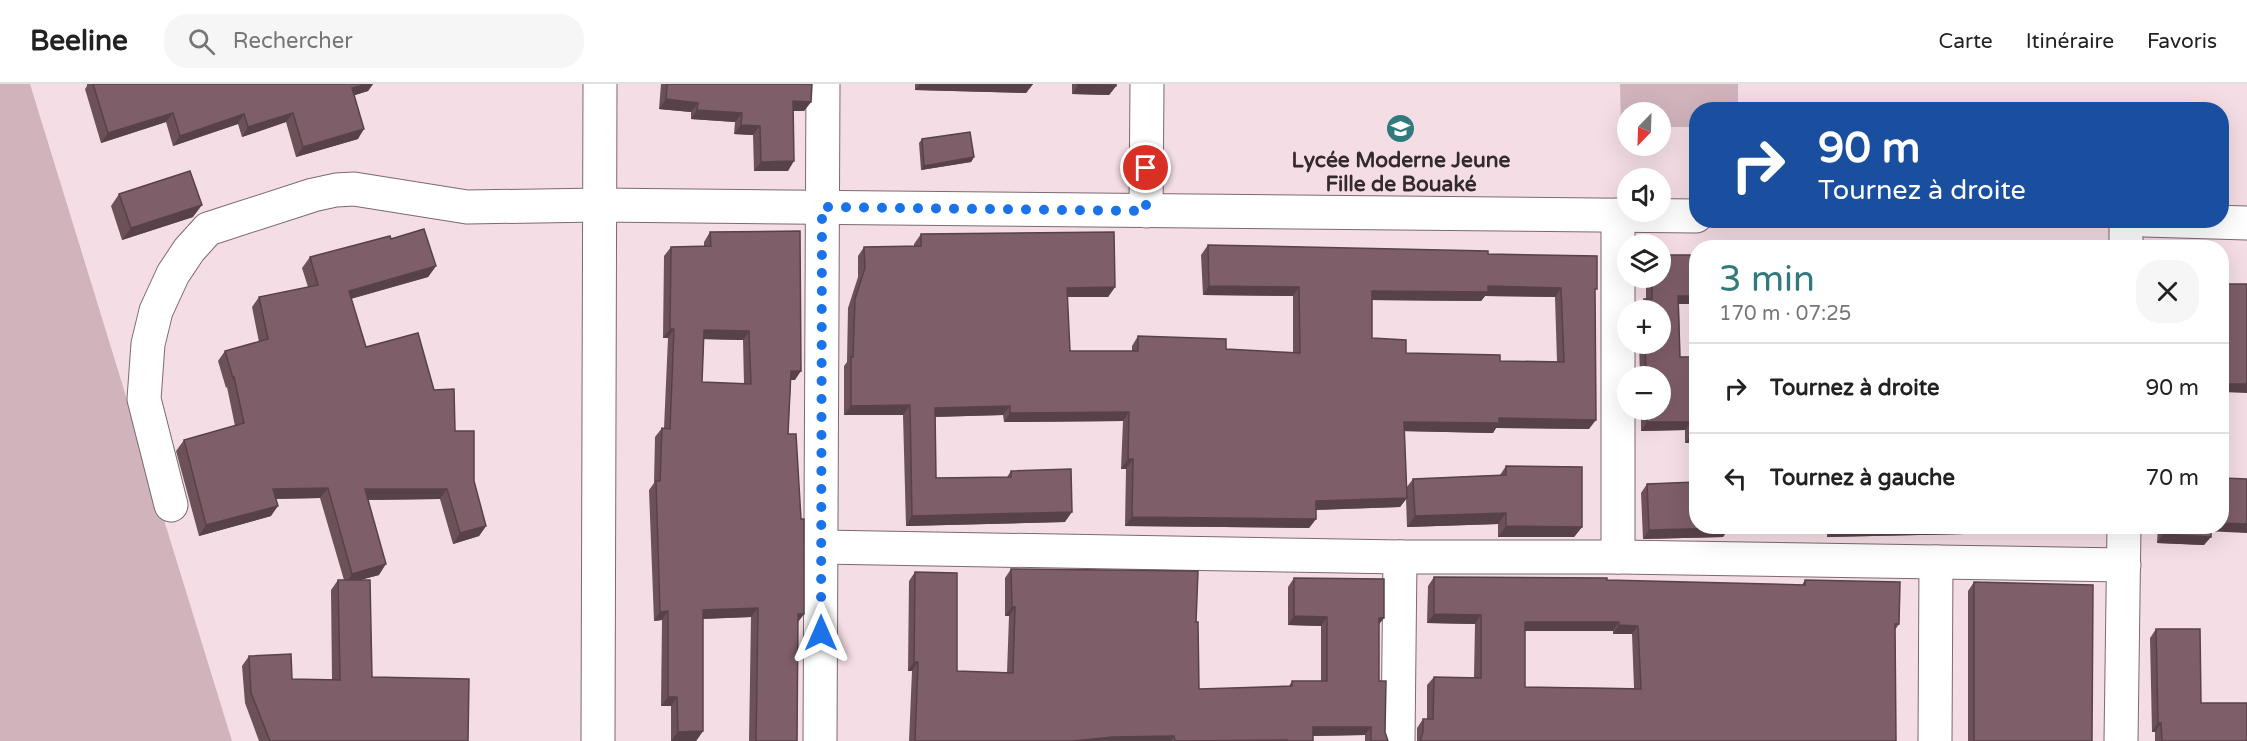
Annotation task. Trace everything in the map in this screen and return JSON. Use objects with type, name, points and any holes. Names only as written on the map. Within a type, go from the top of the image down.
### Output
[{"type":"street","points":[[598,741],[600,84]]},
{"type":"street","points":[[820,741],[823,84]]},
{"type":"street","points":[[1146,211],[1147,84]]},
{"type":"street","points":[[171,505],[144,399],[148,344],[156,311],[173,274],[189,250],[208,229],[313,195],[336,190],[354,189],[467,207],[822,207],[1617,215]]},
{"type":"street","points":[[1671,216],[1689,216]]},
{"type":"street","points":[[1618,222],[1618,557]]},
{"type":"street","points":[[2229,222],[2247,223]]},
{"type":"street","points":[[2121,741],[2124,534]]},
{"type":"street","points":[[821,547],[1400,557],[1618,557],[2124,565]]},
{"type":"street","points":[[1398,741],[1400,557]]},
{"type":"street","points":[[1935,741],[1936,562]]},
{"type":"shaded area","points":[[0,84],[30,84],[232,741],[0,741]]},
{"type":"shaded area","points":[[1620,84],[1738,84],[1738,102],[1689,102],[1689,127],[1671,127],[1671,102],[1620,102]]},
{"type":"building","points":[[93,84],[368,84],[352,88],[364,129],[303,147],[293,113],[248,127],[244,114],[180,136],[173,113],[108,133]]},
{"type":"building","points":[[667,84],[812,84],[811,102],[793,101],[794,161],[761,162],[760,126],[741,125],[742,113],[697,110],[698,103],[666,99]]},
{"type":"building","points":[[1116,84],[1116,86],[1078,85]]},
{"type":"building","points":[[970,132],[974,157],[924,166],[922,139]]},
{"type":"building","points":[[190,171],[202,205],[131,228],[119,194]]},
{"type":"building","points":[[424,229],[436,266],[349,291],[366,347],[418,333],[434,390],[454,389],[455,431],[474,431],[474,481],[486,526],[460,533],[447,489],[365,489],[386,564],[352,574],[328,488],[273,489],[278,506],[206,525],[184,440],[244,423],[234,377],[225,351],[268,339],[259,297],[318,285],[310,257],[390,236],[391,239]]},
{"type":"building","points":[[800,231],[801,371],[791,371],[788,434],[796,434],[801,519],[804,519],[804,614],[798,614],[797,741],[756,741],[758,608],[703,610],[703,731],[678,732],[677,697],[668,697],[668,611],[660,612],[656,481],[660,481],[662,428],[670,429],[674,329],[670,329],[671,247],[711,246],[710,232]],"holes":[[[704,330],[749,331],[751,384],[702,382]]]},
{"type":"building","points":[[1114,232],[1115,287],[1067,288],[1070,351],[1138,351],[1138,336],[1226,339],[1226,349],[1300,353],[1299,287],[1209,286],[1208,245],[1488,251],[1488,254],[1597,256],[1596,420],[1499,418],[1499,423],[1404,422],[1407,498],[1316,501],[1316,519],[1132,517],[1133,459],[1128,459],[1129,412],[1010,413],[1010,406],[935,408],[936,478],[1011,477],[1011,471],[1071,469],[1072,512],[912,516],[910,405],[851,406],[851,357],[853,357],[855,299],[865,268],[864,247],[921,246],[921,234]],"holes":[[[1488,286],[1561,288],[1564,362],[1500,361],[1500,355],[1406,353],[1406,340],[1372,338],[1372,291],[1488,292]]]},
{"type":"building","points":[[1671,255],[1689,255],[1689,296],[1678,296],[1680,357],[1689,357],[1689,422],[1647,422],[1647,420],[1671,420],[1671,366],[1646,366],[1645,354],[1671,354],[1671,300],[1644,300],[1652,299],[1652,288],[1671,288]]},
{"type":"building","points":[[2229,284],[2247,284],[2247,384],[2229,384]]},
{"type":"building","points":[[1506,466],[1582,467],[1582,527],[1506,526],[1506,513],[1415,516],[1413,479],[1506,475]]},
{"type":"building","points":[[2229,478],[2247,479],[2247,524],[2229,523]]},
{"type":"building","points":[[1689,482],[1689,529],[1649,530],[1647,484]]},
{"type":"building","points":[[2163,534],[2211,534],[2211,537]]},
{"type":"building","points":[[1011,569],[1198,571],[1196,622],[1198,622],[1199,689],[1292,686],[1292,681],[1327,681],[1327,617],[1294,616],[1294,578],[1384,579],[1384,618],[1379,618],[1379,681],[1386,681],[1385,732],[1388,741],[1371,741],[1371,727],[1313,727],[1313,741],[1175,741],[1174,736],[1113,737],[1073,741],[915,741],[918,662],[914,662],[915,572],[957,573],[957,671],[1013,673],[1015,607],[1012,607]]},
{"type":"building","points":[[1434,577],[1607,578],[1607,580],[1805,585],[1805,580],[1900,582],[1899,624],[1895,624],[1896,741],[1420,741],[1423,719],[1433,719],[1434,677],[1481,678],[1481,615],[1434,614]],"holes":[[[1525,622],[1619,622],[1619,625],[1638,626],[1641,689],[1525,687]]]},
{"type":"building","points":[[338,580],[370,580],[372,677],[469,679],[468,741],[270,741],[251,693],[249,656],[291,654],[292,679],[340,680]]},
{"type":"building","points":[[1974,582],[2093,585],[2092,741],[1974,741]]},
{"type":"building","points":[[2156,629],[2200,629],[2201,703],[2247,703],[2247,741],[2162,741],[2161,723],[2158,723]]},
{"type":"place","name":"Lycée Moderne Jeune Fille de Bouaké","points":[[1401,129]]},
{"type":"route","points":[[821,633],[822,207],[1146,211],[1146,168]]}]
